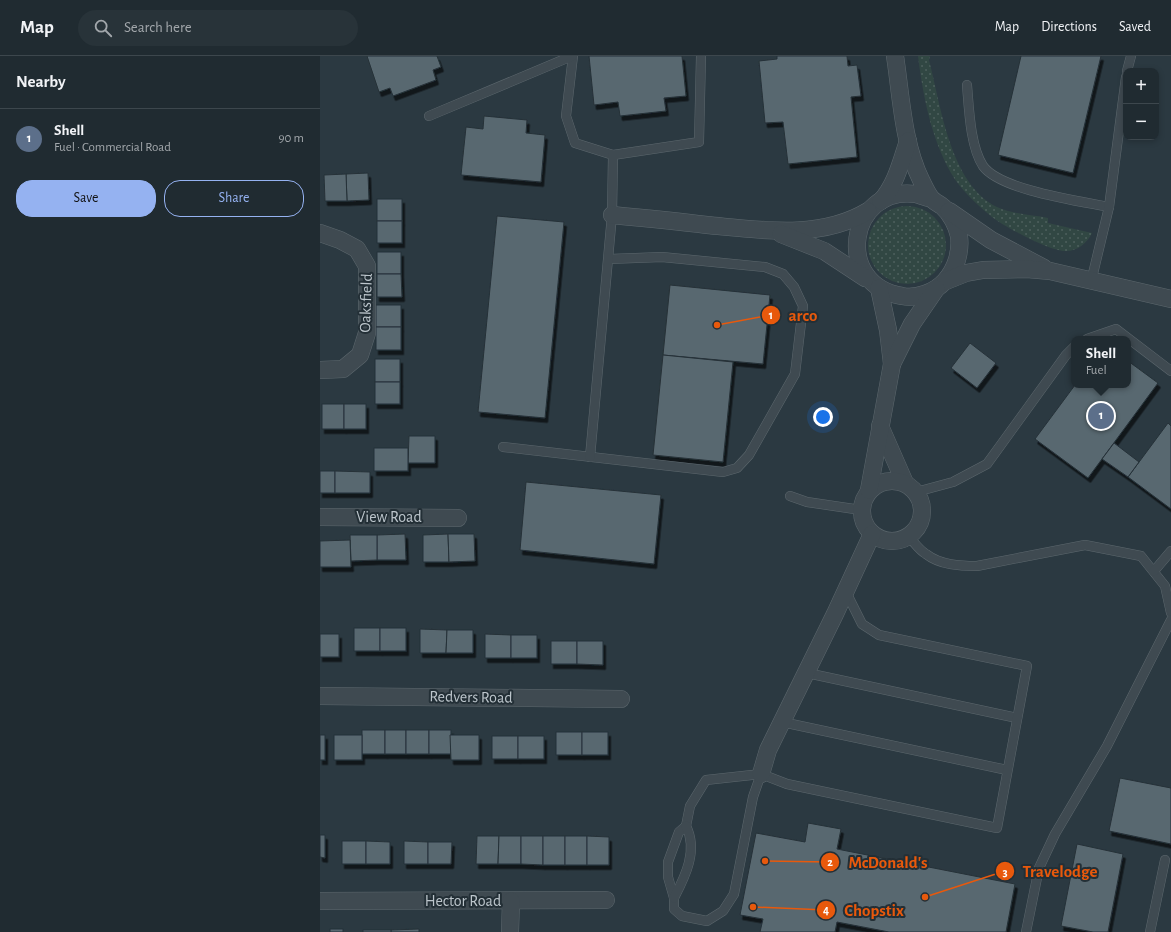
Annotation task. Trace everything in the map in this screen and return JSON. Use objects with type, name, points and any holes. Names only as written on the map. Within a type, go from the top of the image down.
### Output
[{"type":"street","points":[[869,490],[892,364],[912,324],[955,267],[960,252],[959,236],[953,220],[938,203],[915,167],[910,152],[894,56]]},
{"type":"street","points":[[892,364],[888,330],[876,286],[863,272],[857,257],[856,241],[860,225],[874,206],[889,191],[908,141]]},
{"type":"street","points":[[612,215],[773,232],[832,226],[848,222],[897,194],[915,194],[938,203],[991,240],[1050,271]]},
{"type":"street","points":[[773,232],[824,251],[850,266],[876,286],[892,295],[907,297],[922,295],[966,274],[983,270],[1019,269],[1050,271],[1091,282],[1171,299]]},
{"type":"street","name":"Oaksfield","points":[[320,233],[340,240],[357,249],[367,266],[368,333],[360,355],[343,369],[320,370]]},
{"type":"street","points":[[880,426],[911,488],[921,501],[922,511],[918,525],[908,536],[899,540],[890,541],[872,534],[866,527],[862,510],[865,496],[869,490],[877,484],[896,480],[911,488]]},
{"type":"street","name":"View Road","points":[[320,517],[458,518]]},
{"type":"street","points":[[761,774],[768,750],[846,592],[872,534]]},
{"type":"street","name":"Redvers Road","points":[[320,696],[621,699]]},
{"type":"street","name":"Hector Road","points":[[320,901],[606,900]]},
{"type":"street","points":[[510,932],[511,901]]},
{"type":"lane","points":[[429,116],[572,56],[566,116],[575,143],[613,155],[699,142],[701,56]]},
{"type":"lane","points":[[1128,68],[1131,56]]},
{"type":"lane","points":[[967,85],[971,120],[978,152],[983,166],[992,174],[1016,186],[1109,207]]},
{"type":"lane","points":[[1091,282],[1109,207],[1123,100]]},
{"type":"lane","points":[[590,457],[609,259],[612,215],[613,155]]},
{"type":"lane","points":[[503,447],[723,472],[736,468],[749,455],[795,374],[803,306],[794,287],[783,274],[765,267],[662,257],[609,259]]},
{"type":"lane","points":[[1096,336],[1116,329],[1125,336]]},
{"type":"lane","points":[[1131,340],[1171,371]]},
{"type":"lane","points":[[911,488],[953,482],[987,464],[1071,350]]},
{"type":"lane","points":[[790,496],[807,502],[862,510]]},
{"type":"lane","points":[[908,536],[926,554],[944,562],[960,566],[977,566],[1085,545],[1142,556],[1165,586],[1171,613]]},
{"type":"lane","points":[[1154,571],[1171,551]]},
{"type":"lane","points":[[674,898],[685,877],[691,853],[690,835],[686,826],[690,806],[706,780],[761,774],[787,784],[997,828],[1027,666],[879,635],[862,624],[846,592]]},
{"type":"lane","points":[[1026,932],[1039,868],[1055,834],[1107,746],[1171,620]]},
{"type":"lane","points":[[807,673],[1017,718]]},
{"type":"lane","points":[[782,722],[1007,770]]},
{"type":"lane","points":[[686,826],[679,832],[668,862],[668,877],[674,898],[674,909],[682,916],[707,921],[724,911],[734,894],[753,797],[761,774]]},
{"type":"lane","points":[[1150,932],[1164,860]]},
{"type":"green space","points":[[918,56],[930,56],[929,60],[943,121],[950,142],[958,163],[968,181],[981,196],[997,207],[1003,209],[1016,213],[1048,218],[1048,223],[1092,233],[1085,243],[1070,251],[1050,248],[1007,227],[992,217],[964,191],[951,173],[933,131],[922,86]]},
{"type":"green space","points":[[899,206],[915,206],[929,212],[940,223],[946,237],[946,253],[940,267],[929,278],[915,284],[899,284],[885,278],[874,267],[868,253],[868,237],[874,223],[885,212]]},
{"type":"building","points":[[367,56],[437,56],[441,67],[433,70],[436,80],[393,96],[390,88],[379,92]]},
{"type":"building","points":[[589,56],[682,56],[686,96],[664,98],[666,111],[620,116],[618,102],[594,105]]},
{"type":"building","points":[[777,56],[847,56],[848,66],[857,65],[861,96],[851,97],[857,157],[788,164],[783,122],[765,123],[759,61],[777,59]]},
{"type":"building","points":[[1021,56],[1101,56],[1073,173],[998,155]]},
{"type":"building","points":[[484,116],[527,120],[526,133],[545,135],[541,182],[461,175],[466,127],[483,129]]},
{"type":"building","points":[[368,173],[369,200],[347,201],[346,174]]},
{"type":"building","points":[[346,174],[347,201],[325,201],[324,175]]},
{"type":"building","points":[[377,199],[402,199],[402,221],[377,221]]},
{"type":"building","points":[[497,216],[564,222],[545,418],[478,412]]},
{"type":"building","points":[[377,221],[402,221],[402,243],[377,243]]},
{"type":"building","points":[[377,252],[401,252],[401,274],[377,274]]},
{"type":"building","points":[[377,274],[401,274],[402,297],[377,297]]},
{"type":"building","points":[[670,285],[770,295],[763,364],[663,355]]},
{"type":"building","points":[[376,305],[401,305],[401,327],[376,327]]},
{"type":"building","points":[[376,327],[401,327],[401,350],[376,350]]},
{"type":"building","points":[[970,343],[996,363],[977,388],[951,368]]},
{"type":"building","points":[[663,355],[733,362],[723,462],[653,455]]},
{"type":"building","points":[[375,359],[400,359],[400,382],[375,382]]},
{"type":"building","points":[[1131,363],[1158,383],[1088,478],[1035,439],[1073,388],[1131,388]]},
{"type":"building","points":[[375,382],[400,382],[400,404],[375,404]]},
{"type":"building","points":[[322,404],[344,404],[344,429],[322,429]]},
{"type":"building","points":[[344,404],[366,404],[366,429],[344,429]]},
{"type":"building","points":[[1168,423],[1171,426],[1171,509],[1128,477]]},
{"type":"building","points":[[409,436],[435,436],[435,463],[408,463]]},
{"type":"building","points":[[1114,443],[1139,462],[1128,477],[1102,459]]},
{"type":"building","points":[[374,448],[408,448],[408,471],[374,471]]},
{"type":"building","points":[[320,471],[335,471],[335,493],[320,493]]},
{"type":"building","points":[[335,471],[370,472],[370,493],[335,493]]},
{"type":"building","points":[[526,482],[661,495],[654,564],[520,550]]},
{"type":"building","points":[[405,534],[406,560],[377,560],[377,535]]},
{"type":"building","points":[[448,534],[449,562],[423,562],[423,535]]},
{"type":"building","points":[[448,534],[474,534],[475,561],[449,562]]},
{"type":"building","points":[[350,535],[377,535],[377,560],[351,561]]},
{"type":"building","points":[[350,540],[351,567],[320,567],[320,541]]},
{"type":"building","points":[[354,628],[380,628],[380,651],[354,651]]},
{"type":"building","points":[[380,628],[406,628],[406,651],[380,651]]},
{"type":"building","points":[[420,629],[447,630],[446,653],[420,653]]},
{"type":"building","points":[[447,630],[473,630],[473,653],[446,653]]},
{"type":"building","points":[[320,634],[339,634],[339,657],[320,657]]},
{"type":"building","points":[[485,634],[511,635],[511,658],[485,658]]},
{"type":"building","points":[[511,635],[537,635],[537,658],[511,658]]},
{"type":"building","points":[[551,641],[577,641],[577,664],[551,664]]},
{"type":"building","points":[[577,641],[603,641],[603,665],[577,664]]},
{"type":"building","points":[[362,730],[385,730],[385,754],[362,754]]},
{"type":"building","points":[[385,730],[406,730],[406,754],[385,754]]},
{"type":"building","points":[[406,730],[429,730],[429,754],[406,754]]},
{"type":"building","points":[[429,730],[451,730],[451,754],[429,754]]},
{"type":"building","points":[[556,732],[582,732],[582,755],[556,755]]},
{"type":"building","points":[[582,732],[608,732],[608,755],[582,755]]},
{"type":"building","points":[[320,735],[325,735],[325,760],[320,760]]},
{"type":"building","points":[[334,735],[362,735],[362,760],[334,760]]},
{"type":"building","points":[[450,735],[479,735],[479,760],[451,760]]},
{"type":"building","points":[[492,736],[518,736],[518,759],[492,759]]},
{"type":"building","points":[[518,736],[544,736],[544,759],[518,759]]},
{"type":"building","points":[[1120,778],[1171,788],[1171,844],[1109,831]]},
{"type":"building","points":[[808,823],[841,829],[837,849],[1015,884],[1006,932],[889,932],[837,922],[835,932],[760,932],[763,919],[740,915],[756,833],[805,842]]},
{"type":"building","points":[[320,835],[325,835],[325,858],[320,857]]},
{"type":"building","points":[[477,836],[499,836],[498,864],[476,864]]},
{"type":"building","points":[[499,836],[521,836],[521,864],[498,864]]},
{"type":"building","points":[[521,836],[543,836],[543,865],[521,864]]},
{"type":"building","points":[[543,836],[565,836],[565,865],[543,865]]},
{"type":"building","points":[[565,836],[587,836],[587,865],[565,865]]},
{"type":"building","points":[[587,836],[609,837],[609,865],[587,865]]},
{"type":"building","points":[[342,841],[366,841],[366,864],[342,864]]},
{"type":"building","points":[[366,841],[390,842],[390,864],[366,864]]},
{"type":"building","points":[[404,841],[428,842],[428,864],[404,864]]},
{"type":"building","points":[[428,842],[452,842],[451,864],[428,864]]},
{"type":"building","points":[[1077,844],[1123,854],[1108,932],[1093,932],[1061,926]]},
{"type":"building","points":[[330,929],[343,929],[343,932],[330,932]]},
{"type":"building","points":[[419,929],[419,932],[391,932],[391,930]]},
{"type":"building","points":[[363,930],[391,930],[391,932],[363,932]]},
{"type":"place","name":"arco","points":[[717,325]]},
{"type":"place","name":"Shell","points":[[1101,416]]},
{"type":"place","name":"McDonald's","points":[[765,861]]},
{"type":"place","name":"Travelodge","points":[[925,897]]},
{"type":"place","name":"Chopstix","points":[[753,907]]}]
